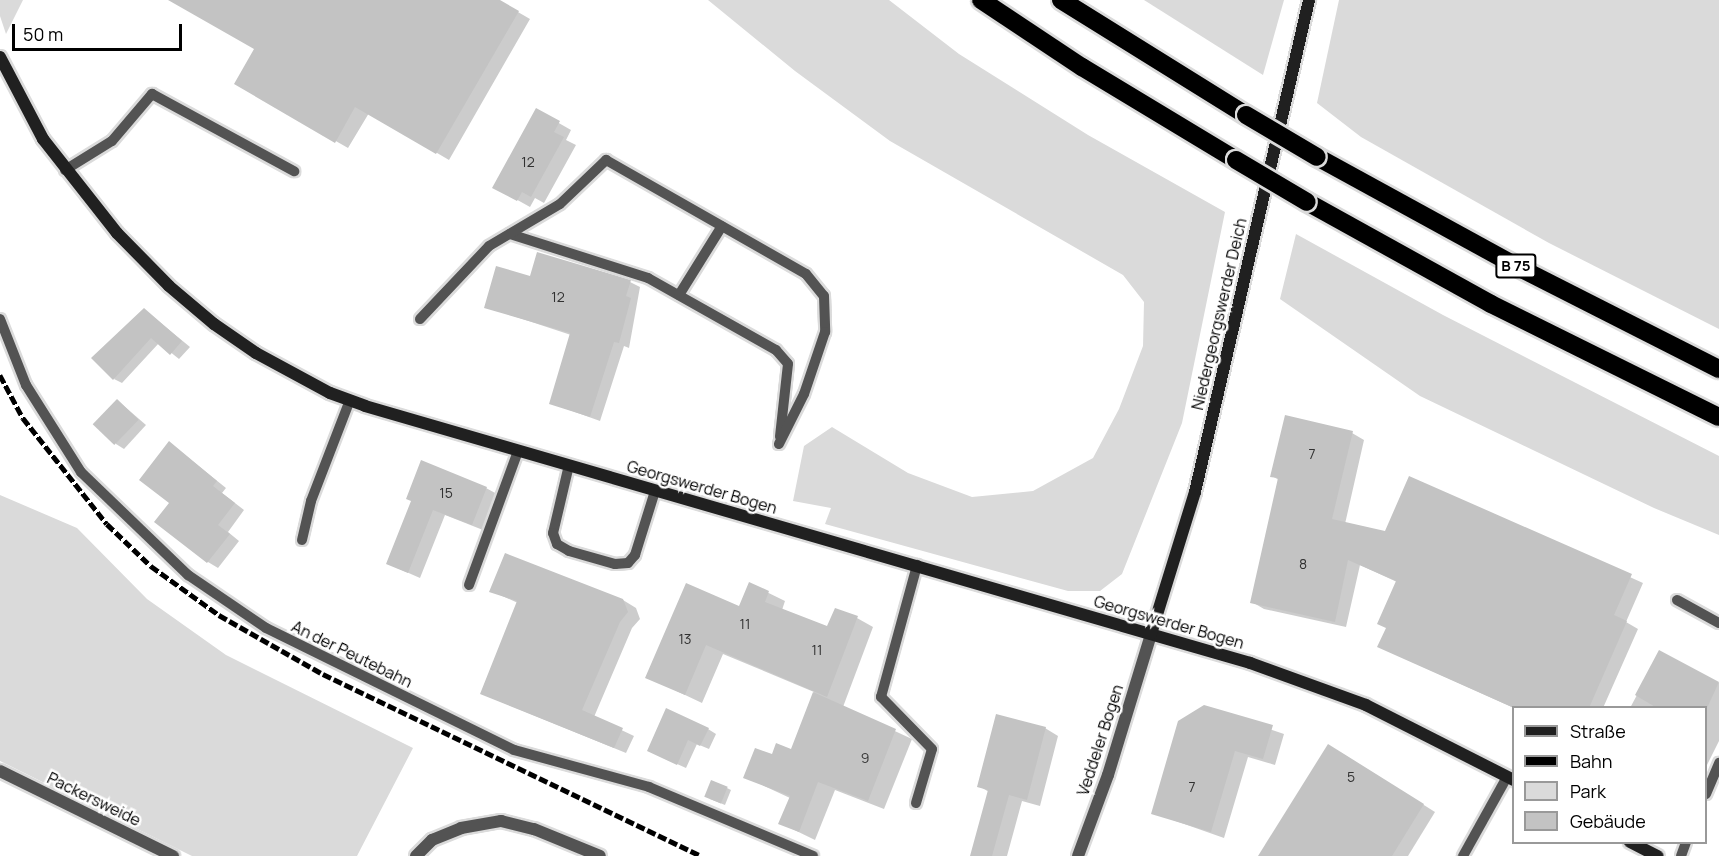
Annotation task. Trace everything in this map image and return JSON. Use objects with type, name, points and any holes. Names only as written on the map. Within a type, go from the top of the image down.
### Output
[{"type":"highway","name":"B 75","points":[[981,0],[1082,67],[1307,202],[1491,303],[1719,417]]},
{"type":"highway","name":"B 75","points":[[1061,0],[1246,116],[1317,157],[1514,265],[1719,369]]},
{"type":"street","name":"Niedergeorgswerder Deich","points":[[1151,634],[1195,492],[1309,0]]},
{"type":"street","name":"Georgswerder Bogen","points":[[0,57],[43,139],[117,234],[214,324],[295,375],[350,400],[518,451],[1151,634],[1334,691],[1510,779]]},
{"type":"street","name":"Veddeler Bogen","points":[[1078,856],[1108,775],[1151,634]]},
{"type":"street","name":"Packersweide","points":[[0,771],[173,856]]},
{"type":"street","points":[[416,856],[432,840],[461,828],[501,821],[534,829],[586,854],[600,856]]},
{"type":"street","points":[[1636,849],[1658,856]]},
{"type":"lane","points":[[65,170],[112,141],[152,94],[294,171]]},
{"type":"lane","points":[[420,319],[489,246],[560,204],[606,160],[806,274],[824,296],[825,332],[804,394],[779,444],[786,358],[648,278],[510,234]]},
{"type":"lane","points":[[679,295],[722,226]]},
{"type":"lane","name":"An der Peutebahn","points":[[0,319],[26,385],[81,472],[188,575],[266,628],[514,750],[649,787],[813,856]]},
{"type":"lane","points":[[302,540],[311,501],[350,400]]},
{"type":"lane","points":[[469,585],[518,451]]},
{"type":"lane","points":[[569,465],[553,533],[557,544],[569,551],[615,564],[628,563],[635,555],[655,491]]},
{"type":"lane","points":[[916,803],[932,748],[881,698],[917,565]]},
{"type":"lane","points":[[1677,600],[1719,623]]},
{"type":"lane","points":[[1707,792],[1719,763]]},
{"type":"lane","points":[[1463,856],[1510,779]]},
{"type":"green space","points":[[0,0],[23,0],[6,34],[0,16]]},
{"type":"green space","points":[[708,0],[889,0],[959,54],[1088,135],[1225,212],[1182,423],[1122,574],[1100,591],[1068,591],[825,524],[831,508],[793,501],[804,446],[832,427],[908,473],[972,497],[1033,491],[1093,458],[1119,409],[1143,346],[1144,302],[1123,275],[890,141],[795,71]]},
{"type":"green space","points":[[1144,0],[1284,0],[1263,75]]},
{"type":"green space","points":[[1339,0],[1719,0],[1719,329],[1549,243],[1361,137],[1317,103]]},
{"type":"green space","points":[[1296,234],[1443,315],[1719,456],[1719,535],[1654,508],[1420,396],[1280,299]]},
{"type":"green space","points":[[0,495],[77,528],[147,599],[226,655],[413,748],[357,856],[192,856],[0,761]]},
{"type":"building","points":[[168,0],[500,0],[519,11],[436,154],[355,107],[335,143],[234,84],[254,49]]},
{"type":"building","points":[[536,108],[560,121],[554,132],[564,137],[531,197],[522,192],[517,201],[492,188]]},
{"type":"building","points":[[537,252],[631,280],[626,296],[631,298],[619,343],[614,342],[590,417],[549,404],[570,333],[484,308],[496,266],[530,276]]},
{"type":"building","points":[[144,308],[182,341],[170,355],[151,338],[113,380],[91,358]]},
{"type":"building","points":[[117,399],[139,420],[114,445],[93,424]]},
{"type":"building","points":[[1285,415],[1353,431],[1332,519],[1385,531],[1409,476],[1632,574],[1614,615],[1627,621],[1590,706],[1512,707],[1377,647],[1386,628],[1377,624],[1396,581],[1348,560],[1335,622],[1250,603],[1278,478],[1270,477]]},
{"type":"building","points":[[169,441],[217,481],[213,486],[235,503],[218,525],[230,534],[207,563],[154,522],[169,503],[139,480]]},
{"type":"building","points":[[421,460],[487,487],[472,525],[433,510],[408,573],[386,564],[411,501],[406,499]]},
{"type":"building","points":[[505,553],[623,599],[628,612],[620,622],[582,710],[623,728],[614,748],[480,694],[517,601],[489,592]]},
{"type":"building","points":[[749,582],[769,591],[765,602],[827,626],[835,608],[858,616],[827,697],[706,645],[685,695],[645,678],[686,583],[739,606]]},
{"type":"building","points":[[1659,650],[1719,682],[1707,708],[1707,706],[1654,706],[1635,695]]},
{"type":"building","points":[[813,692],[896,729],[868,801],[818,782],[799,832],[778,824],[790,796],[743,778],[755,748],[772,754],[776,743],[791,749]]},
{"type":"building","points":[[1204,705],[1273,725],[1263,759],[1235,751],[1211,832],[1151,814],[1178,721]]},
{"type":"building","points":[[666,708],[709,728],[700,746],[688,740],[677,765],[647,751]]},
{"type":"building","points":[[996,714],[1046,727],[1027,800],[1009,795],[992,856],[970,856],[988,790],[977,787]]},
{"type":"building","points":[[1328,744],[1424,804],[1392,856],[1258,856]]},
{"type":"building","points":[[711,780],[728,787],[721,803],[704,797]]},
{"type":"railway","points":[[0,375],[23,418],[107,524],[151,566],[219,615],[323,674],[702,856]]}]
